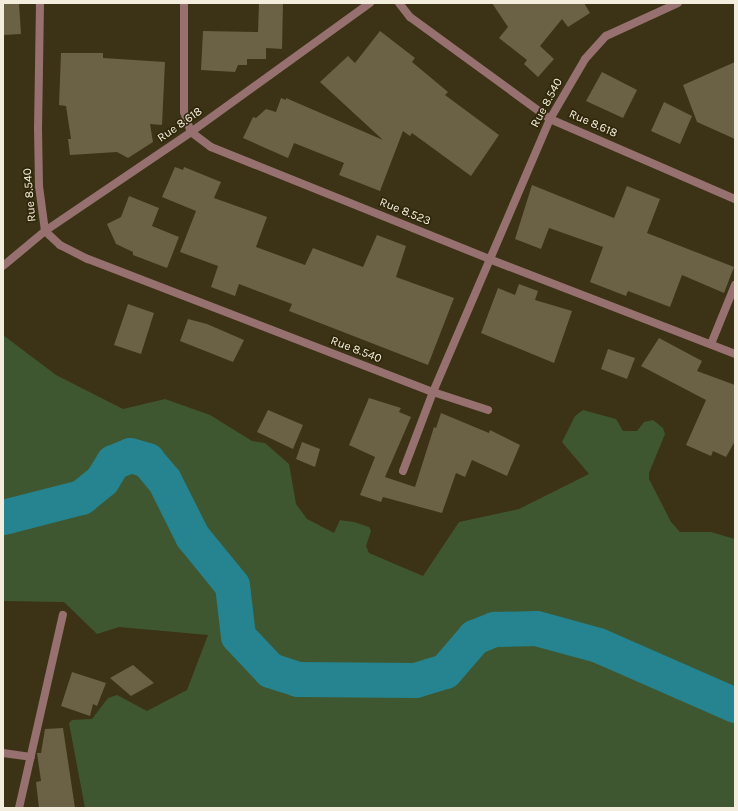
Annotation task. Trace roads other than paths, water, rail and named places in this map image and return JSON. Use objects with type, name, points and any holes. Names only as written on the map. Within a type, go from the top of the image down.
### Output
[{"type":"street","name":"Rue 8.540","points":[[40,3],[38,128],[39,186],[45,231],[60,245],[88,259],[433,392],[550,119],[585,59],[606,36],[678,3]]},
{"type":"street","points":[[184,3],[184,112],[191,132]]},
{"type":"street","name":"Rue 8.618","points":[[3,266],[45,231],[191,132],[370,3]]},
{"type":"street","name":"Rue 8.618","points":[[399,3],[410,17],[550,119],[735,199]]},
{"type":"street","name":"Rue 8.523","points":[[191,132],[211,147],[489,259],[735,354]]},
{"type":"street","points":[[711,344],[735,285]]},
{"type":"street","points":[[403,471],[433,392],[488,410]]},
{"type":"street","points":[[19,808],[63,615]]},
{"type":"street","points":[[3,753],[31,757]]},
{"type":"waterway","points":[[3,517],[81,497],[102,480],[113,462],[130,455],[147,460],[164,480],[192,536],[232,585],[238,636],[270,670],[297,679],[415,680],[445,671],[474,637],[494,629],[536,628],[598,645],[735,705]]}]
